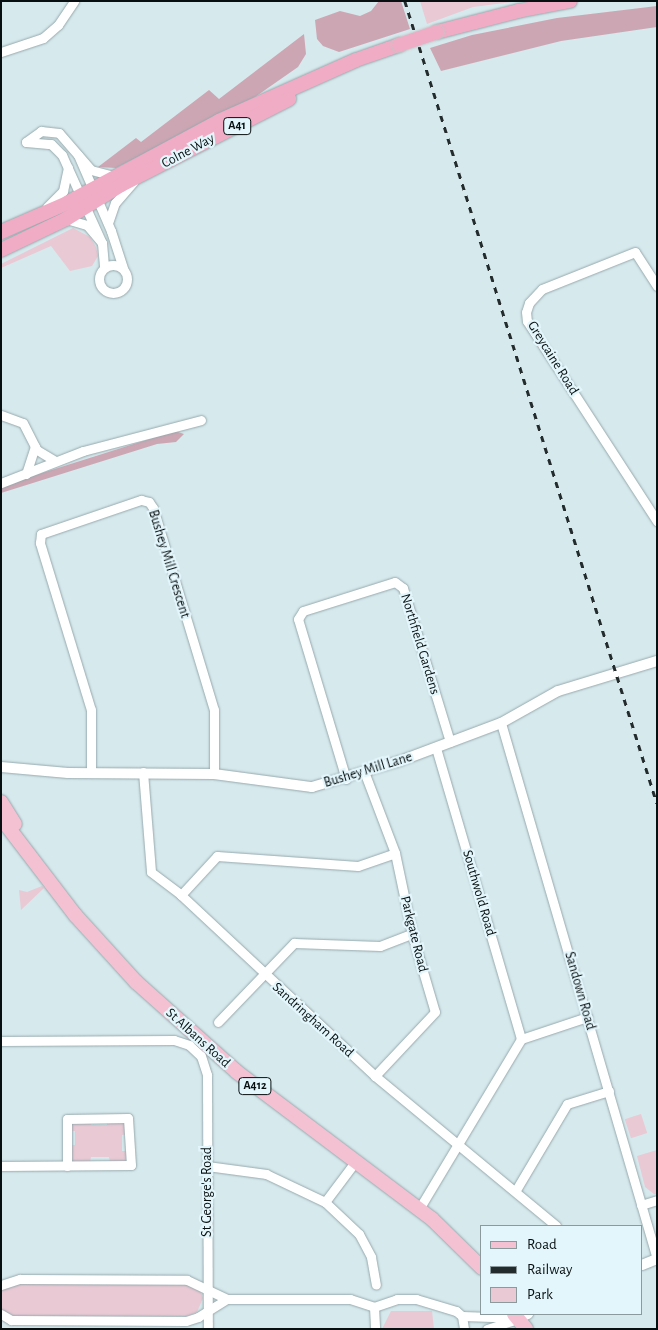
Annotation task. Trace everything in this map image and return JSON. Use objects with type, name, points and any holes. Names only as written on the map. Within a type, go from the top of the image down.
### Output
[{"type":"highway","name":"Colne Way","points":[[1,250],[66,219],[114,176],[234,114],[376,54],[437,32],[518,11],[570,1]]},
{"type":"highway","name":"Colne Way","points":[[1,232],[135,180],[376,54]]},
{"type":"main road","name":"St Albans Road","points":[[2,807],[8,829],[16,833],[76,916],[136,982],[237,1072],[419,1209],[455,1240],[480,1266]]},
{"type":"street","points":[[1,52],[43,38],[58,25],[74,1]]},
{"type":"street","points":[[78,155],[90,197],[102,243],[104,268],[99,282],[111,294],[122,291],[128,278],[123,269],[108,224],[90,197],[68,168],[62,155],[51,144],[26,142],[35,134],[53,131],[68,140],[78,155],[94,172],[114,176]]},
{"type":"street","points":[[30,222],[59,198],[67,181],[68,168]]},
{"type":"street","points":[[108,224],[115,204],[135,180]]},
{"type":"street","points":[[66,219],[87,225],[102,243]]},
{"type":"street","name":"Greycaine Road","points":[[657,286],[634,252],[542,289],[529,303],[526,312],[527,321],[657,521]]},
{"type":"street","points":[[104,268],[116,265],[123,269]]},
{"type":"street","points":[[1,415],[23,422],[35,446],[46,458],[55,461]]},
{"type":"street","points":[[1,483],[55,461],[201,420]]},
{"type":"street","points":[[26,474],[35,446]]},
{"type":"street","name":"Bushey Mill Crescent","points":[[91,773],[91,710],[40,543],[41,534],[141,500],[149,502],[153,508],[214,710],[214,774]]},
{"type":"street","name":"Northfield Gardens","points":[[346,779],[298,619],[303,611],[395,582],[403,588],[450,742]]},
{"type":"street","name":"Bushey Mill Lane","points":[[1,767],[91,773],[214,774],[312,787],[365,774],[500,723],[558,691],[657,661]]},
{"type":"street","name":"Sandown Road","points":[[500,723],[657,1259]]},
{"type":"street","name":"Southwold Road","points":[[436,748],[521,1039]]},
{"type":"street","name":"Sandringham Road","points":[[143,772],[151,872],[181,894],[263,975],[375,1076],[516,1190],[555,1225]]},
{"type":"street","name":"Parkgate Road","points":[[365,774],[395,853],[412,934],[435,1012],[375,1076]]},
{"type":"street","points":[[181,894],[217,856],[358,866],[395,853]]},
{"type":"street","points":[[218,1022],[294,943],[380,946],[412,934]]},
{"type":"street","points":[[419,1209],[521,1039],[587,1017]]},
{"type":"street","name":"St George's Road","points":[[1,1041],[174,1040],[189,1046],[201,1056],[207,1075],[208,1329]]},
{"type":"street","points":[[516,1190],[567,1104],[609,1091]]},
{"type":"street","points":[[1,1166],[67,1166],[131,1165],[128,1118],[67,1119],[67,1166]]},
{"type":"street","points":[[325,1202],[355,1162]]},
{"type":"street","points":[[207,1166],[266,1174],[325,1202],[359,1234],[371,1257],[376,1285]]},
{"type":"street","points":[[641,1205],[657,1200]]},
{"type":"street","points":[[643,1265],[657,1259]]},
{"type":"street","points":[[2,1284],[20,1279],[187,1280],[227,1299],[356,1299],[374,1307],[397,1299],[416,1299],[442,1305],[462,1316],[480,1315],[522,1319]]},
{"type":"street","points":[[1,1314],[6,1321],[186,1320],[208,1312],[227,1299]]},
{"type":"street","points":[[374,1307],[374,1329]]},
{"type":"street","points":[[462,1316],[464,1329]]},
{"type":"street","points":[[487,1329],[522,1319]]},
{"type":"green space","points":[[420,1],[520,1],[473,7],[427,24]]},
{"type":"green space","points":[[73,228],[90,237],[96,247],[98,256],[92,266],[70,271],[51,246],[1,268],[1,264]]},
{"type":"green space","points":[[42,886],[44,888],[21,910],[19,890],[27,892]]},
{"type":"green space","points":[[641,1114],[647,1133],[631,1138],[625,1119]]},
{"type":"green space","points":[[91,1119],[91,1125],[107,1125],[107,1119],[125,1119],[127,1134],[122,1135],[122,1151],[128,1151],[125,1162],[110,1162],[109,1157],[91,1157],[90,1162],[71,1161],[69,1145],[75,1145],[75,1131],[69,1131],[70,1121]]},
{"type":"green space","points":[[657,1150],[657,1194],[654,1194],[645,1187],[637,1156]]},
{"type":"green space","points":[[186,1282],[200,1290],[203,1298],[197,1312],[188,1316],[20,1318],[1,1311],[1,1289],[15,1283]]},
{"type":"green space","points":[[391,1311],[432,1311],[434,1329],[382,1329]]},
{"type":"shaded area","points":[[379,1],[401,1],[410,29],[339,52],[323,46],[317,39],[315,20],[340,11],[360,16],[371,11]]},
{"type":"shaded area","points":[[657,6],[657,27],[561,41],[441,71],[430,48],[472,35],[557,18]]},
{"type":"shaded area","points":[[304,34],[306,54],[298,67],[255,97],[116,168],[98,167],[136,138],[141,142],[209,90],[219,99]]},
{"type":"shaded area","points":[[175,431],[184,434],[176,442],[157,444],[1,493],[1,486]]},
{"type":"railway","points":[[405,1],[657,803]]}]
